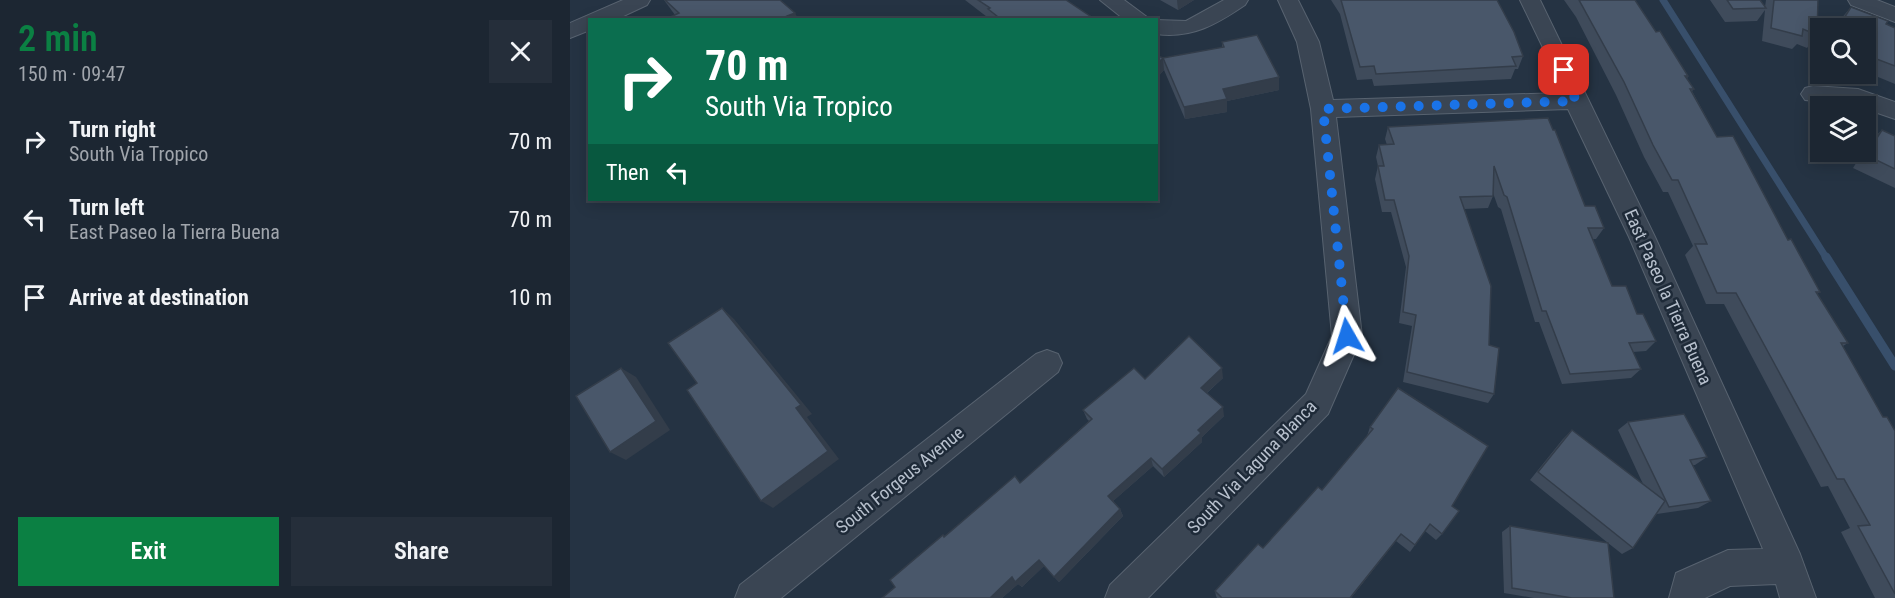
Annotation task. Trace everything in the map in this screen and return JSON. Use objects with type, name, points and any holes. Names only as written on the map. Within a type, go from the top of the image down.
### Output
[{"type":"street","points":[[600,18],[640,0]]},
{"type":"street","points":[[1110,0],[1138,18]]},
{"type":"street","points":[[1168,32],[1192,28],[1238,0]]},
{"type":"street","name":"South Via Laguna Blanca","points":[[1135,594],[1317,404],[1347,336],[1323,109],[1308,42],[1288,0]]},
{"type":"street","name":"East Paseo la Tierra Buena","points":[[1530,0],[1642,237],[1793,582]]},
{"type":"street","points":[[1858,0],[1895,15]]},
{"type":"street","points":[[570,31],[588,23]]},
{"type":"street","points":[[1813,94],[1858,97],[1895,111]]},
{"type":"street","points":[[1323,109],[1576,101]]},
{"type":"street","name":"South Forgeus Avenue","points":[[753,598],[1047,363]]},
{"type":"street","points":[[1687,598],[1689,586],[1728,568],[1793,582]]},
{"type":"building","points":[[665,0],[780,0],[795,13],[787,16],[789,18],[668,18],[679,13]]},
{"type":"building","points":[[978,0],[1066,0],[1093,18],[999,18],[988,9],[990,8]]},
{"type":"building","points":[[1341,0],[1497,0],[1514,32],[1523,56],[1512,57],[1516,66],[1376,74],[1374,66],[1360,67]]},
{"type":"building","points":[[1579,0],[1635,0],[1656,32],[1660,31],[1688,76],[1685,76],[1694,89],[1690,89],[1717,137],[1733,136],[1788,240],[1791,239],[1820,292],[1816,292],[1848,343],[1841,343],[1883,417],[1887,417],[1895,431],[1895,594],[1858,526],[1870,525],[1844,479],[1837,479],[1736,293],[1717,293],[1695,244],[1707,244],[1678,180],[1672,180],[1624,82]]},
{"type":"building","points":[[1727,0],[1760,0],[1766,8],[1733,9]]},
{"type":"building","points":[[1774,0],[1818,0],[1817,18],[1810,18],[1810,32],[1803,29],[1802,36],[1771,28]]},
{"type":"building","points":[[1851,7],[1888,21],[1886,24],[1895,28],[1895,66],[1876,59],[1876,18],[1844,18]]},
{"type":"building","points":[[1257,35],[1279,77],[1223,89],[1227,99],[1184,107],[1163,58],[1224,47],[1222,42]]},
{"type":"building","points":[[1548,118],[1555,130],[1585,206],[1595,206],[1604,228],[1588,228],[1612,286],[1626,286],[1637,314],[1643,314],[1656,341],[1629,343],[1641,369],[1570,374],[1546,311],[1542,311],[1507,197],[1504,195],[1494,166],[1493,196],[1460,197],[1491,286],[1489,345],[1499,348],[1494,394],[1407,372],[1416,315],[1403,312],[1409,256],[1394,200],[1385,200],[1378,166],[1384,166],[1379,145],[1394,144],[1388,127]]},
{"type":"building","points":[[1882,130],[1895,136],[1895,169],[1876,160],[1876,139]]},
{"type":"building","points":[[722,308],[801,405],[796,408],[828,451],[761,501],[687,390],[697,383],[668,343]]},
{"type":"building","points":[[1189,336],[1222,368],[1201,388],[1223,407],[1198,430],[1201,433],[1162,469],[1151,458],[1108,496],[1120,509],[1054,577],[1039,560],[1015,582],[1012,577],[990,598],[882,598],[895,587],[890,580],[1015,476],[1020,483],[1092,419],[1083,410],[1134,368],[1145,379]]},
{"type":"building","points":[[621,368],[656,421],[610,452],[576,396]]},
{"type":"building","points":[[1398,388],[1488,446],[1452,506],[1459,511],[1442,534],[1430,524],[1415,545],[1401,534],[1350,598],[1222,598],[1215,591],[1258,544],[1263,548],[1318,487],[1322,490],[1373,429],[1370,427]]},
{"type":"building","points":[[1684,414],[1707,457],[1690,460],[1711,501],[1669,507],[1628,422]]},
{"type":"building","points":[[1572,430],[1665,501],[1633,548],[1538,472]]},
{"type":"building","points":[[1510,526],[1608,543],[1614,598],[1572,598],[1512,588]]},
{"type":"waterway","points":[[1663,0],[1827,259]]},
{"type":"waterway","points":[[1826,257],[1895,366]]},
{"type":"route","points":[[1347,336],[1323,109],[1576,101],[1564,70]]}]
